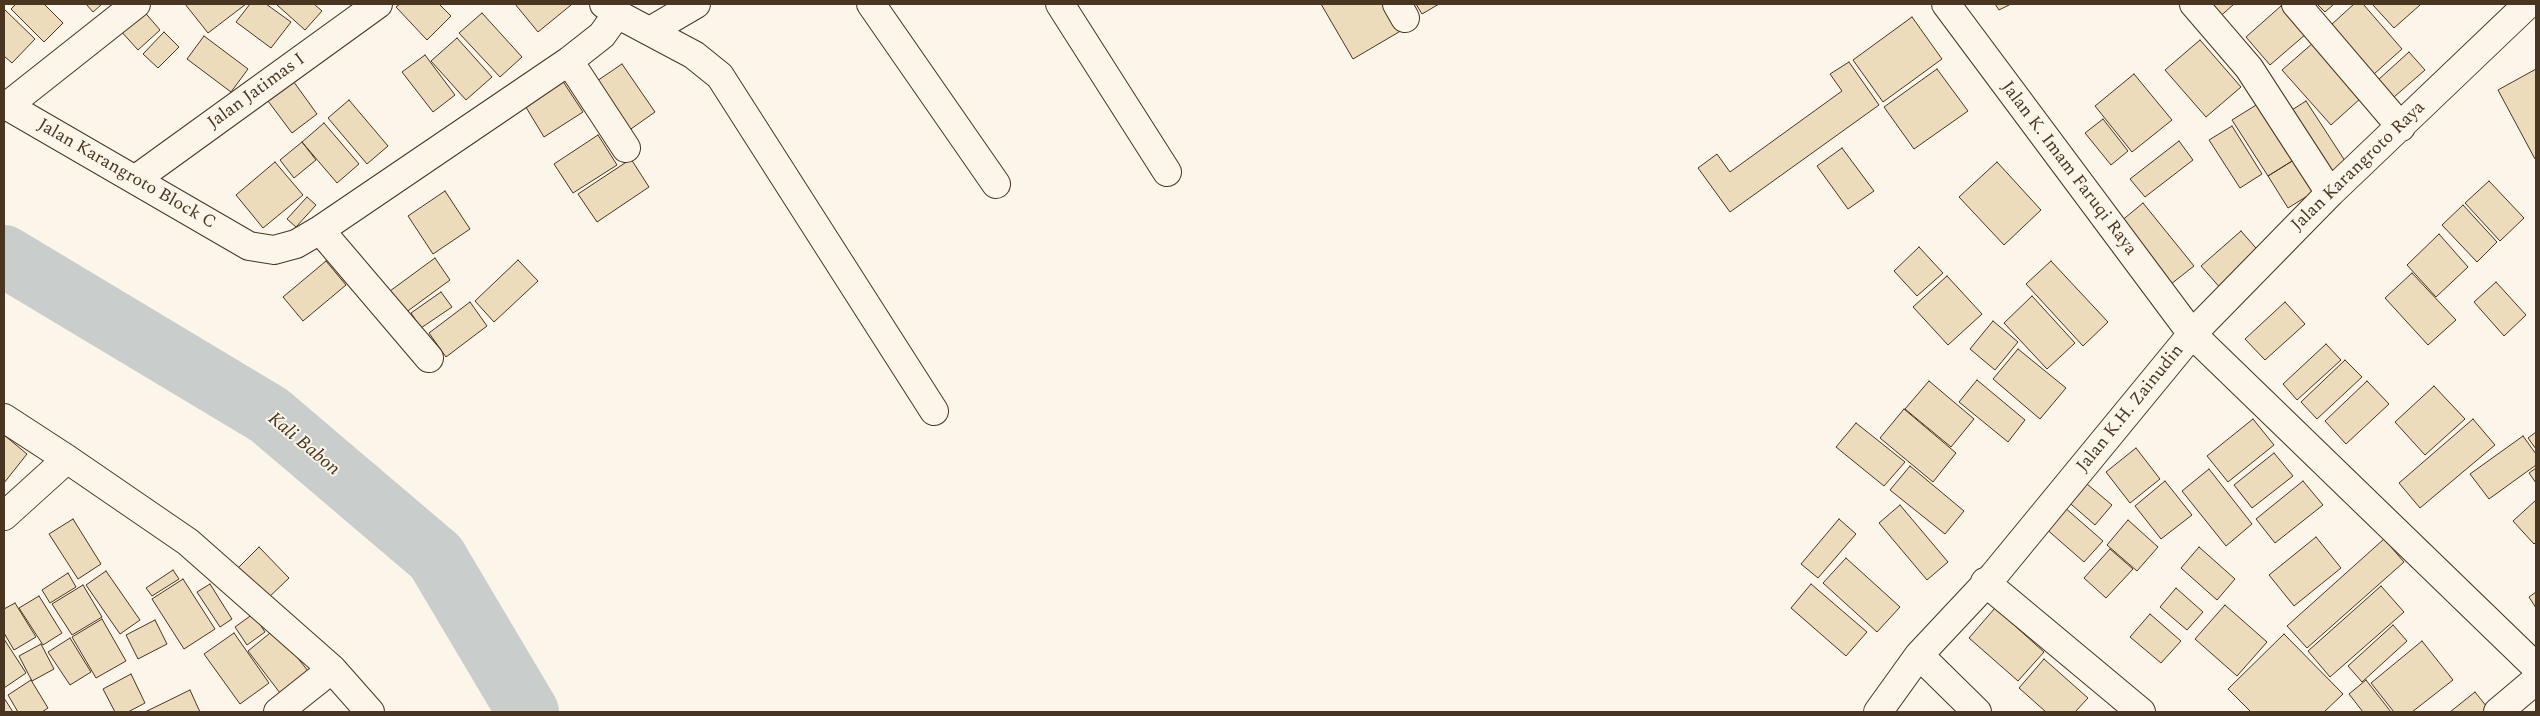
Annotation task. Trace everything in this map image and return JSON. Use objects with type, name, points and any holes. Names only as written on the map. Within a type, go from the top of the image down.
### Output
[{"type":"street","points":[[6,105],[136,4]]},
{"type":"street","name":"Jalan Jatimas I","points":[[136,179],[378,4]]},
{"type":"street","points":[[650,31],[696,4]]},
{"type":"street","points":[[871,4],[996,184]]},
{"type":"street","points":[[1060,4],[1167,172]]},
{"type":"street","name":"Jalan K. Imam Faruqi Raya","points":[[1946,4],[1963,30],[2192,334]]},
{"type":"street","points":[[2194,4],[2249,68],[2330,193]]},
{"type":"street","points":[[2296,4],[2401,127]]},
{"type":"street","name":"Jalan Karangroto Raya","points":[[2192,334],[2330,193],[2528,4]]},
{"type":"street","points":[[429,358],[320,230],[569,61],[602,35],[611,9],[694,55],[720,76],[934,411]]},
{"type":"street","points":[[569,61],[626,148]]},
{"type":"street","name":"Jalan Karangroto Block C","points":[[6,105],[249,246],[274,250],[296,244],[320,230]]},
{"type":"street","name":"Jalan K.H. Zainudin","points":[[1878,712],[1919,655],[1985,582],[1994,575],[2192,334],[2536,667]]},
{"type":"street","points":[[4,418],[188,542],[332,669],[370,712]]},
{"type":"street","points":[[4,516],[67,459]]},
{"type":"street","points":[[1985,582],[2141,712]]},
{"type":"street","points":[[1919,655],[1977,712]]},
{"type":"street","points":[[278,712],[332,669]]},
{"type":"street","points":[[2498,712],[2536,680]]},
{"type":"building","points":[[16,4],[44,4],[63,23],[44,42],[11,9]]},
{"type":"building","points":[[86,4],[102,4],[93,12]]},
{"type":"building","points":[[185,4],[246,4],[208,33]]},
{"type":"building","points":[[250,4],[266,4],[291,22],[271,48],[236,22]]},
{"type":"building","points":[[276,4],[314,4],[322,11],[305,30]]},
{"type":"building","points":[[400,4],[439,4],[451,16],[427,40],[396,7]]},
{"type":"building","points":[[515,4],[571,4],[571,5],[538,32]]},
{"type":"building","points":[[1321,4],[1389,4],[1404,29],[1353,59]]},
{"type":"building","points":[[1416,4],[1439,4],[1422,14]]},
{"type":"building","points":[[1995,4],[2011,4],[1999,10]]},
{"type":"building","points":[[2200,4],[2234,4],[2215,21]]},
{"type":"building","points":[[2317,4],[2334,4],[2325,12]]},
{"type":"building","points":[[2354,4],[2363,4],[2402,49],[2374,74],[2331,25]]},
{"type":"building","points":[[2372,4],[2419,4],[2420,5],[2394,28]]},
{"type":"building","points":[[2281,6],[2306,34],[2270,65],[2246,37]]},
{"type":"building","points":[[4,9],[35,39],[12,63],[4,56]]},
{"type":"building","points":[[142,9],[160,30],[138,50],[119,29]]},
{"type":"building","points":[[482,13],[522,57],[500,77],[459,33]]},
{"type":"building","points":[[1912,17],[1942,59],[1883,102],[1853,60]]},
{"type":"building","points":[[164,32],[179,47],[158,68],[143,54]]},
{"type":"building","points":[[204,36],[248,69],[231,92],[187,59]]},
{"type":"building","points":[[457,38],[492,77],[466,100],[431,61]]},
{"type":"building","points":[[2200,40],[2241,87],[2206,117],[2165,70]]},
{"type":"building","points":[[2313,43],[2361,98],[2331,125],[2282,70]]},
{"type":"building","points":[[2409,52],[2425,70],[2394,97],[2378,80]]},
{"type":"building","points":[[425,55],[455,95],[433,112],[402,72]]},
{"type":"building","points":[[1849,62],[1879,105],[1730,212],[1698,168],[1717,154],[1730,172],[1842,91],[1830,74]]},
{"type":"building","points":[[622,64],[655,112],[628,131],[594,83]]},
{"type":"building","points":[[1937,69],[1968,111],[1914,149],[1884,107]]},
{"type":"building","points":[[2536,69],[2536,159],[2535,159],[2498,90]]},
{"type":"building","points":[[2134,74],[2172,120],[2132,152],[2095,106]]},
{"type":"building","points":[[291,78],[317,114],[292,133],[265,97]]},
{"type":"building","points":[[562,80],[583,112],[544,137],[524,104]]},
{"type":"building","points":[[349,100],[388,146],[367,164],[328,118]]},
{"type":"building","points":[[2306,101],[2349,167],[2324,183],[2281,117]]},
{"type":"building","points":[[2261,102],[2297,158],[2268,176],[2232,120]]},
{"type":"building","points":[[2103,119],[2128,151],[2111,165],[2085,133]]},
{"type":"building","points":[[324,123],[359,164],[337,183],[302,142]]},
{"type":"building","points":[[2232,126],[2262,174],[2240,188],[2209,140]]},
{"type":"building","points":[[598,135],[617,165],[573,193],[554,164]]},
{"type":"building","points":[[2179,141],[2193,160],[2145,197],[2130,179]]},
{"type":"building","points":[[302,142],[316,160],[294,178],[280,160]]},
{"type":"building","points":[[1842,148],[1874,191],[1848,209],[1817,166]]},
{"type":"building","points":[[2297,158],[2317,190],[2288,208],[2268,176]]},
{"type":"building","points":[[631,159],[649,187],[597,222],[578,194]]},
{"type":"building","points":[[275,162],[303,195],[263,228],[236,195]]},
{"type":"building","points":[[1997,162],[2041,210],[2004,245],[1959,197]]},
{"type":"building","points":[[2489,181],[2524,218],[2500,241],[2465,203]]},
{"type":"building","points":[[445,191],[470,229],[433,254],[408,216]]},
{"type":"building","points":[[307,197],[316,205],[296,227],[287,219]]},
{"type":"building","points":[[2143,203],[2194,266],[2171,284],[2120,222]]},
{"type":"building","points":[[2463,205],[2497,242],[2477,262],[2442,225]]},
{"type":"building","points":[[2241,231],[2262,255],[2222,290],[2201,266]]},
{"type":"building","points":[[2439,234],[2468,267],[2436,297],[2407,265]]},
{"type":"building","points":[[1919,247],[1943,273],[1917,296],[1894,271]]},
{"type":"building","points":[[435,258],[450,280],[405,313],[390,291]]},
{"type":"building","points":[[518,260],[538,281],[494,322],[475,301]]},
{"type":"building","points":[[326,261],[346,285],[303,321],[283,297]]},
{"type":"building","points":[[2051,261],[2108,322],[2083,346],[2026,284]]},
{"type":"building","points":[[2412,273],[2456,320],[2428,345],[2385,298]]},
{"type":"building","points":[[1947,276],[1982,314],[1948,345],[1913,307]]},
{"type":"building","points":[[2496,282],[2526,315],[2504,336],[2474,302]]},
{"type":"building","points":[[441,292],[452,307],[421,328],[411,313]]},
{"type":"building","points":[[2032,296],[2075,343],[2047,369],[2004,323]]},
{"type":"building","points":[[470,302],[487,326],[446,357],[429,333]]},
{"type":"building","points":[[2285,302],[2305,324],[2265,360],[2245,339]]},
{"type":"building","points":[[1993,321],[2018,342],[1995,370],[1970,349]]},
{"type":"building","points":[[2326,344],[2341,360],[2297,400],[2283,384]]},
{"type":"building","points":[[2018,349],[2066,388],[2040,419],[1993,379]]},
{"type":"building","points":[[2345,360],[2362,377],[2317,419],[2301,402]]},
{"type":"building","points":[[1977,380],[2025,420],[2008,442],[1959,402]]},
{"type":"building","points":[[1929,381],[1974,419],[1951,447],[1905,409]]},
{"type":"building","points":[[2367,381],[2389,404],[2346,444],[2325,421]]},
{"type":"building","points":[[2434,386],[2465,419],[2425,455],[2395,422]]},
{"type":"building","points":[[1904,409],[1956,453],[1933,482],[1880,438]]},
{"type":"building","points":[[2253,419],[2274,445],[2228,482],[2207,456]]},
{"type":"building","points":[[2473,419],[2495,445],[2420,508],[2399,483]]},
{"type":"building","points":[[1856,423],[1905,462],[1884,486],[1836,447]]},
{"type":"building","points":[[2536,432],[2536,449],[2528,438]]},
{"type":"building","points":[[4,435],[27,454],[4,483]]},
{"type":"building","points":[[2523,436],[2536,454],[2536,465],[2489,499],[2470,474]]},
{"type":"building","points":[[2136,448],[2160,479],[2130,503],[2106,472]]},
{"type":"building","points":[[2274,453],[2293,476],[2252,508],[2234,485]]},
{"type":"building","points":[[1910,466],[1964,511],[1945,534],[1890,490]]},
{"type":"building","points":[[2536,468],[2536,483],[2529,473]]},
{"type":"building","points":[[2209,469],[2252,524],[2226,546],[2182,491]]},
{"type":"building","points":[[2081,479],[2112,505],[2095,525],[2064,498]]},
{"type":"building","points":[[2165,481],[2192,515],[2161,539],[2135,506]]},
{"type":"building","points":[[2303,481],[2323,505],[2275,543],[2256,519]]},
{"type":"building","points":[[2536,500],[2536,542],[2534,544],[2513,521]]},
{"type":"building","points":[[1900,505],[1948,562],[1927,580],[1879,523]]},
{"type":"building","points":[[2063,506],[2103,541],[2084,562],[2044,527]]},
{"type":"building","points":[[73,519],[101,564],[78,579],[49,534]]},
{"type":"building","points":[[1839,519],[1856,534],[1818,578],[1801,564]]},
{"type":"building","points":[[2128,520],[2158,547],[2137,571],[2107,545]]},
{"type":"building","points":[[2316,537],[2341,568],[2294,606],[2269,575]]},
{"type":"building","points":[[2384,539],[2404,562],[2307,648],[2287,626]]},
{"type":"building","points":[[259,547],[289,578],[264,602],[234,572]]},
{"type":"building","points":[[2199,547],[2235,579],[2217,600],[2181,568]]},
{"type":"building","points":[[2110,549],[2133,569],[2106,598],[2084,578]]},
{"type":"building","points":[[1846,558],[1900,607],[1877,632],[1823,583]]},
{"type":"building","points":[[173,570],[179,579],[152,596],[146,588]]},
{"type":"building","points":[[106,571],[140,620],[120,634],[86,585]]},
{"type":"building","points":[[68,573],[76,587],[50,603],[42,590]]},
{"type":"building","points":[[183,579],[215,629],[184,649],[152,599]]},
{"type":"building","points":[[210,584],[232,619],[220,627],[197,592]]},
{"type":"building","points":[[1811,584],[1867,632],[1846,656],[1791,608]]},
{"type":"building","points":[[83,585],[102,617],[72,635],[52,604]]},
{"type":"building","points":[[2381,586],[2404,612],[2330,677],[2308,651]]},
{"type":"building","points":[[2176,588],[2203,612],[2187,630],[2160,607]]},
{"type":"building","points":[[2536,592],[2536,608],[2529,597]]},
{"type":"building","points":[[39,596],[62,633],[43,645],[19,608]]},
{"type":"building","points":[[15,603],[36,637],[14,650],[4,633],[4,609]]},
{"type":"building","points":[[2225,605],[2267,642],[2237,676],[2195,639]]},
{"type":"building","points":[[1995,608],[2044,652],[2018,681],[1969,638]]},
{"type":"building","points":[[253,614],[265,632],[247,645],[235,627]]},
{"type":"building","points":[[2150,614],[2181,641],[2161,663],[2130,637]]},
{"type":"building","points":[[102,619],[126,661],[96,678],[72,637]]},
{"type":"building","points":[[155,620],[167,644],[138,659],[126,635]]},
{"type":"building","points":[[2393,625],[2407,641],[2362,682],[2348,666]]},
{"type":"building","points":[[275,629],[308,671],[280,693],[248,651]]},
{"type":"building","points":[[234,633],[269,683],[240,704],[204,654]]},
{"type":"building","points":[[2284,634],[2343,694],[2324,712],[2251,712],[2228,689]]},
{"type":"building","points":[[70,638],[91,672],[70,685],[48,652]]},
{"type":"building","points":[[4,639],[26,673],[4,688]]},
{"type":"building","points":[[2422,641],[2453,680],[2412,712],[2394,712],[2371,683]]},
{"type":"building","points":[[41,644],[54,669],[32,681],[19,656]]},
{"type":"building","points":[[2044,659],[2088,698],[2075,712],[2046,712],[2019,688]]},
{"type":"building","points":[[131,674],[145,703],[128,712],[115,712],[103,689]]},
{"type":"building","points":[[31,680],[48,708],[42,712],[18,712],[8,695]]},
{"type":"building","points":[[2366,680],[2391,712],[2363,712],[2349,694]]},
{"type":"building","points":[[190,690],[200,712],[145,712]]},
{"type":"building","points":[[2475,692],[2491,712],[2450,712]]},
{"type":"building","points":[[4,698],[13,712],[4,712]]},
{"type":"waterway","name":"Kali Babon","points":[[4,256],[269,415],[436,557],[528,712]]}]
